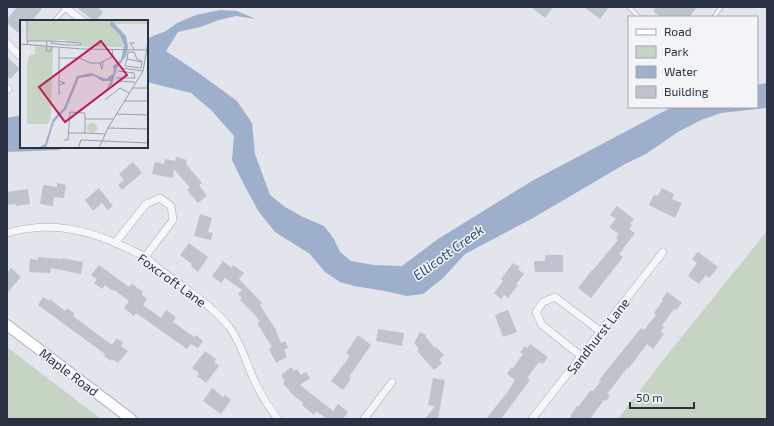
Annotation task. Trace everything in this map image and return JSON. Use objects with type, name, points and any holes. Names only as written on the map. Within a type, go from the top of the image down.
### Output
[{"type":"main road","name":"Maple Road","points":[[7,325],[131,419]]},
{"type":"street","points":[[66,7],[82,20]]},
{"type":"street","points":[[7,43],[20,56]]},
{"type":"street","points":[[115,243],[146,204],[160,198],[171,206],[173,220],[145,257]]},
{"type":"street","name":"Foxcroft Lane","points":[[7,233],[33,228],[64,228],[96,235],[145,257],[219,315],[230,328],[241,346],[256,385],[278,419]]},
{"type":"street","name":"Sandhurst Lane","points":[[532,419],[663,252]]},
{"type":"street","points":[[581,356],[542,325],[536,312],[543,302],[555,297],[600,331]]},
{"type":"street","points":[[364,419],[392,382]]},
{"type":"lane","points":[[55,20],[66,7]]},
{"type":"lane","points":[[629,7],[638,16]]},
{"type":"lane","points":[[715,16],[721,7]]},
{"type":"green space","points":[[767,231],[767,419],[618,419],[664,359]]},
{"type":"green space","points":[[7,347],[101,419],[7,419]]},
{"type":"water","name":"Ellicott Creek","points":[[220,10],[237,11],[256,19],[236,16],[178,32],[166,51],[237,101],[252,123],[255,154],[270,195],[285,207],[324,226],[334,239],[340,252],[351,261],[374,265],[402,266],[438,239],[532,181],[670,108],[758,108],[758,85],[767,83],[767,108],[721,113],[701,120],[678,132],[646,154],[625,164],[533,218],[465,254],[443,278],[423,294],[407,296],[340,282],[325,272],[310,254],[275,232],[259,212],[232,160],[234,136],[211,110],[191,93],[148,82],[148,38],[196,15]]},
{"type":"water","points":[[20,115],[20,148],[62,148],[59,150],[7,152],[7,118]]},
{"type":"building","points":[[17,7],[43,7],[33,20],[20,20],[20,34],[7,23],[7,19]]},
{"type":"building","points":[[76,7],[97,7],[103,12],[97,20],[93,20]]},
{"type":"building","points":[[531,7],[553,7],[545,18]]},
{"type":"building","points":[[584,7],[609,7],[600,19]]},
{"type":"building","points":[[656,7],[697,7],[690,16],[659,16],[653,11]]},
{"type":"building","points":[[7,57],[20,69],[10,79],[7,76]]},
{"type":"building","points":[[176,157],[187,160],[186,164],[202,183],[199,185],[207,196],[198,203],[187,190],[190,188],[174,169],[173,178],[152,174],[155,162],[164,164],[165,159],[175,161]]},
{"type":"building","points":[[133,162],[142,173],[122,190],[118,185],[124,180],[119,174]]},
{"type":"building","points":[[57,183],[66,185],[64,198],[54,197],[53,206],[40,204],[43,185],[57,187]]},
{"type":"building","points":[[99,188],[113,206],[107,210],[102,203],[93,211],[85,200]]},
{"type":"building","points":[[662,188],[674,194],[672,199],[682,203],[675,218],[649,205],[654,195],[658,196]]},
{"type":"building","points":[[28,189],[30,204],[16,206],[16,204],[8,205],[7,192]]},
{"type":"building","points":[[617,206],[634,219],[630,224],[632,225],[629,229],[635,233],[619,254],[623,257],[591,298],[578,288],[618,240],[616,238],[619,234],[609,227],[616,219],[610,215]]},
{"type":"building","points":[[200,214],[212,218],[208,232],[213,233],[211,240],[194,236]]},
{"type":"building","points":[[189,243],[208,257],[198,272],[191,266],[192,264],[180,255]]},
{"type":"building","points":[[698,252],[718,267],[709,278],[706,275],[699,284],[688,276],[697,263],[692,259]]},
{"type":"building","points":[[545,255],[563,255],[563,272],[535,272],[534,261],[545,261]]},
{"type":"building","points":[[38,257],[62,258],[83,262],[81,274],[51,268],[50,273],[29,272],[30,259],[38,260]]},
{"type":"building","points":[[223,261],[232,268],[233,265],[244,273],[239,279],[262,303],[260,305],[276,330],[281,343],[285,341],[288,348],[284,350],[287,357],[276,363],[269,349],[272,347],[257,323],[260,322],[240,300],[242,298],[238,294],[242,290],[225,278],[221,283],[212,276]]},
{"type":"building","points":[[513,263],[520,267],[518,269],[524,274],[508,298],[504,295],[501,299],[494,293],[503,281],[501,279]]},
{"type":"building","points":[[99,265],[129,287],[132,284],[143,292],[141,294],[147,299],[143,305],[161,318],[166,310],[176,317],[173,322],[194,337],[196,335],[203,341],[198,348],[191,344],[187,349],[136,313],[134,316],[124,308],[129,301],[105,285],[102,289],[94,283],[97,279],[91,275]]},
{"type":"building","points":[[11,268],[21,277],[7,293],[7,273]]},
{"type":"building","points":[[667,292],[682,303],[676,310],[674,309],[662,325],[664,327],[661,331],[664,334],[653,349],[647,344],[607,394],[610,396],[606,401],[604,400],[590,419],[573,419],[570,416],[577,406],[578,407],[591,390],[593,391],[601,381],[599,380],[641,328],[644,330],[656,315],[654,313]]},
{"type":"building","points":[[43,297],[49,301],[50,299],[65,311],[67,308],[74,313],[73,316],[112,345],[117,338],[123,343],[121,346],[128,351],[118,363],[112,359],[111,361],[104,356],[105,354],[38,305]]},
{"type":"building","points":[[508,310],[517,332],[503,337],[495,315]]},
{"type":"building","points":[[378,329],[404,333],[402,346],[376,341]]},
{"type":"building","points":[[420,332],[426,335],[425,336],[435,348],[436,347],[444,355],[439,360],[442,363],[434,370],[417,351],[419,349],[414,343]]},
{"type":"building","points":[[358,335],[371,345],[349,377],[351,379],[343,390],[331,381],[350,356],[346,353]]},
{"type":"building","points":[[530,344],[548,357],[543,364],[539,362],[527,378],[530,380],[501,419],[486,419],[515,380],[507,374],[511,367],[513,368],[523,354],[520,352],[525,346],[527,348]]},
{"type":"building","points":[[205,351],[216,359],[214,362],[219,366],[206,383],[197,376],[199,373],[192,368]]},
{"type":"building","points":[[291,367],[294,371],[297,369],[301,375],[306,372],[310,378],[300,385],[333,411],[338,404],[348,412],[343,419],[327,419],[316,411],[314,415],[302,405],[303,403],[292,394],[283,383],[285,381],[281,375]]},
{"type":"building","points":[[433,378],[445,380],[438,419],[425,419],[435,406],[428,405]]},
{"type":"building","points":[[212,388],[223,397],[225,395],[231,400],[221,414],[203,401]]}]
